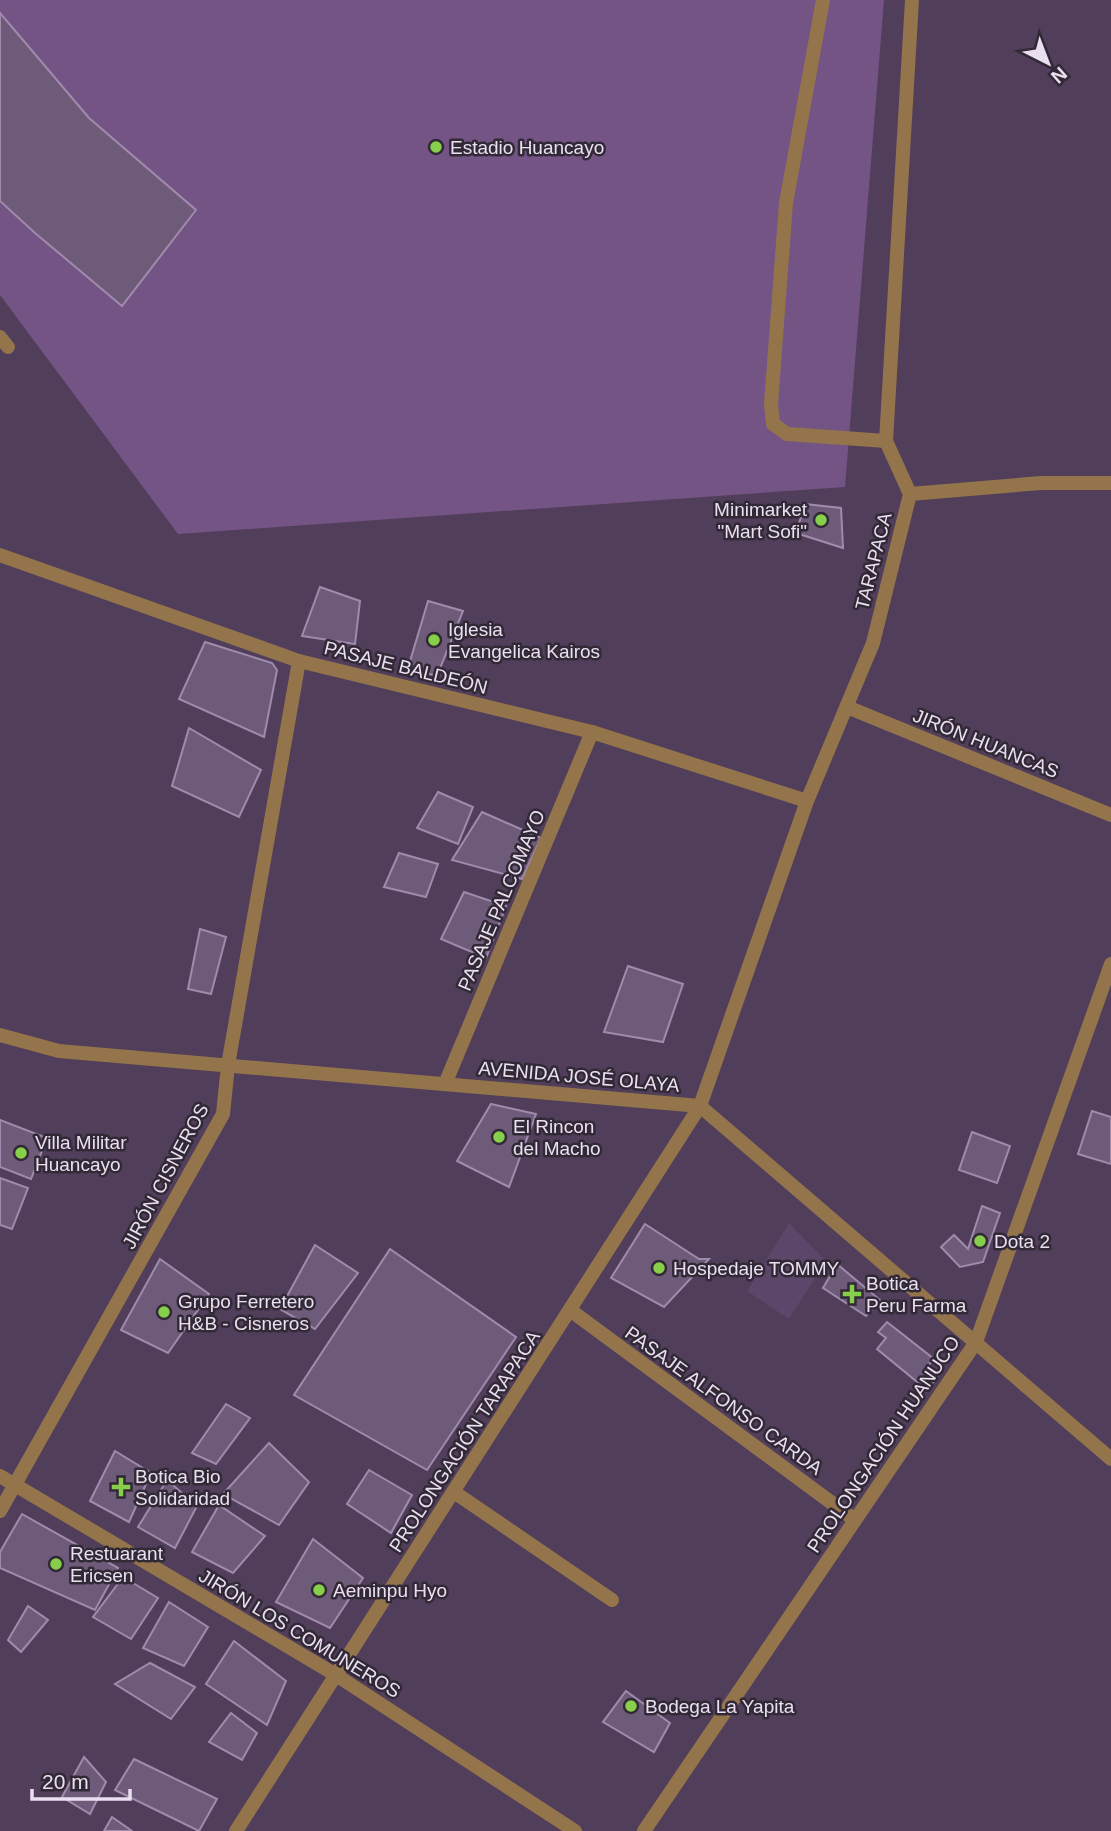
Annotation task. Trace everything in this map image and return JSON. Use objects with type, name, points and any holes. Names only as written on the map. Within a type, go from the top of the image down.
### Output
[{"type":"street","points":[[823,0],[786,203],[771,404],[773,424],[787,434],[886,441]]},
{"type":"street","name":"TARAPACA","points":[[701,1106],[807,801],[873,643],[910,494],[886,441],[912,0]]},
{"type":"street","points":[[910,494],[1041,483],[1111,483]]},
{"type":"street","name":"PASAJE BALDEÓN","points":[[0,555],[299,661],[592,732],[807,801]]},
{"type":"street","name":"JIRÓN CISNEROS","points":[[0,1511],[223,1114],[229,1065],[299,661]]},
{"type":"street","name":"JIRÓN HUANCAS","points":[[846,707],[1111,815]]},
{"type":"street","name":"PASAJE PALCOMAYO","points":[[445,1084],[592,732]]},
{"type":"street","name":"PROLONGACIÓN HUANUCO","points":[[644,1831],[976,1342],[1111,964]]},
{"type":"street","name":"AVENIDA JOSÉ OLAYA","points":[[0,1035],[59,1051],[701,1106],[1111,1459]]},
{"type":"street","name":"PROLONGACIÓN TARAPACA","points":[[236,1831],[701,1106]]},
{"type":"street","name":"PASAJE ALFONSO CARDA","points":[[570,1310],[855,1520]]},
{"type":"street","name":"JIRÓN LOS COMUNEROS","points":[[0,1476],[336,1675],[575,1831]]},
{"type":"street","points":[[454,1492],[612,1600]]},
{"type":"shaded area","name":"Estadio Huancayo","points":[[0,0],[884,0],[845,487],[178,534],[0,295]]},
{"type":"shaded area","points":[[789,1223],[826,1261],[789,1319],[747,1291]]},
{"type":"building","points":[[0,13],[89,118],[196,210],[122,306],[0,201]]},
{"type":"building","name":"Minimarket \"Mart Sofi\"","points":[[805,504],[841,508],[843,548],[796,533]]},
{"type":"building","points":[[320,587],[360,601],[355,644],[302,636]]},
{"type":"building","name":"Iglesia Evangelica Kairos","points":[[428,601],[463,611],[437,676],[408,668]]},
{"type":"building","points":[[205,642],[272,663],[277,670],[264,737],[179,699]]},
{"type":"building","points":[[189,728],[261,770],[239,817],[172,786]]},
{"type":"building","points":[[438,792],[473,807],[458,844],[417,828]]},
{"type":"building","points":[[482,812],[541,838],[522,879],[452,860]]},
{"type":"building","points":[[399,853],[438,864],[426,897],[384,887]]},
{"type":"building","points":[[464,892],[506,906],[486,958],[441,939]]},
{"type":"building","points":[[200,929],[226,937],[211,994],[188,989]]},
{"type":"building","points":[[628,966],[683,984],[663,1042],[604,1032]]},
{"type":"building","name":"El Rincon del Macho","points":[[491,1104],[536,1114],[509,1187],[457,1161]]},
{"type":"building","points":[[1092,1111],[1111,1117],[1111,1164],[1078,1154]]},
{"type":"building","name":"Villa Militar Huancayo","points":[[0,1120],[47,1138],[31,1179],[0,1167]]},
{"type":"building","points":[[972,1132],[1010,1146],[997,1183],[959,1170]]},
{"type":"building","name":"Villa Militar Huancayo","points":[[0,1178],[28,1188],[12,1229],[0,1225]]},
{"type":"building","name":"Dota 2","points":[[982,1206],[1000,1213],[983,1262],[960,1267],[941,1247],[954,1235],[968,1249]]},
{"type":"building","name":"Hospedaje TOMMY","points":[[645,1224],[699,1259],[709,1259],[664,1307],[611,1278]]},
{"type":"building","points":[[315,1245],[358,1273],[315,1329],[280,1309]]},
{"type":"building","points":[[390,1249],[516,1337],[427,1470],[294,1395]]},
{"type":"building","name":"Grupo Ferretero H&B - Cisneros","points":[[160,1259],[209,1294],[168,1353],[121,1330]]},
{"type":"building","name":"Botica Peru Farma","points":[[837,1264],[880,1300],[866,1316],[823,1288]]},
{"type":"building","points":[[887,1322],[934,1359],[927,1367],[938,1376],[927,1390],[877,1349],[886,1338],[878,1332]]},
{"type":"building","points":[[226,1404],[250,1418],[216,1464],[192,1453]]},
{"type":"building","points":[[269,1443],[309,1482],[279,1525],[223,1494]]},
{"type":"building","name":"Botica Bio Solidaridad","points":[[115,1451],[151,1473],[129,1522],[90,1501]]},
{"type":"building","points":[[369,1470],[412,1495],[391,1533],[347,1504]]},
{"type":"building","points":[[167,1480],[197,1506],[175,1548],[138,1527]]},
{"type":"building","points":[[219,1505],[265,1536],[233,1573],[192,1552]]},
{"type":"building","points":[[22,1514],[118,1568],[95,1610],[0,1568],[0,1552]]},
{"type":"building","name":"Aeminpu Hyo","points":[[313,1539],[363,1578],[330,1628],[276,1602]]},
{"type":"building","points":[[123,1577],[158,1598],[131,1639],[93,1617]]},
{"type":"building","points":[[169,1602],[208,1627],[184,1666],[143,1648]]},
{"type":"building","points":[[28,1606],[48,1620],[21,1652],[8,1640]]},
{"type":"building","points":[[234,1641],[286,1681],[267,1725],[206,1684]]},
{"type":"building","points":[[150,1663],[195,1687],[171,1719],[115,1684]]},
{"type":"building","name":"Bodega La Yapita","points":[[626,1691],[670,1723],[654,1752],[603,1722]]},
{"type":"building","points":[[231,1713],[257,1733],[242,1760],[209,1742]]},
{"type":"building","points":[[84,1757],[106,1782],[90,1814],[62,1797]]},
{"type":"building","points":[[134,1759],[217,1799],[199,1831],[115,1790]]},
{"type":"building","points":[[112,1817],[132,1831],[104,1831]]},
{"type":"place","name":"Estadio Huancayo","points":[[436,147]]},
{"type":"place","name":"Minimarket \"Mart Sofi\"","points":[[821,520]]},
{"type":"place","name":"Iglesia Evangelica Kairos","points":[[434,640]]},
{"type":"place","name":"El Rincon del Macho","points":[[499,1137]]},
{"type":"place","name":"Villa Militar Huancayo","points":[[21,1153]]},
{"type":"place","name":"Dota 2","points":[[980,1241]]},
{"type":"place","name":"Hospedaje TOMMY","points":[[659,1268]]},
{"type":"place","name":"Botica Peru Farma","points":[[852,1294]]},
{"type":"place","name":"Grupo Ferretero H&B - Cisneros","points":[[164,1312]]},
{"type":"place","name":"Botica Bio Solidaridad","points":[[121,1487]]},
{"type":"place","name":"Restuarant Ericsen","points":[[56,1564]]},
{"type":"place","name":"Aeminpu Hyo","points":[[319,1590]]},
{"type":"place","name":"Bodega La Yapita","points":[[631,1706]]}]
